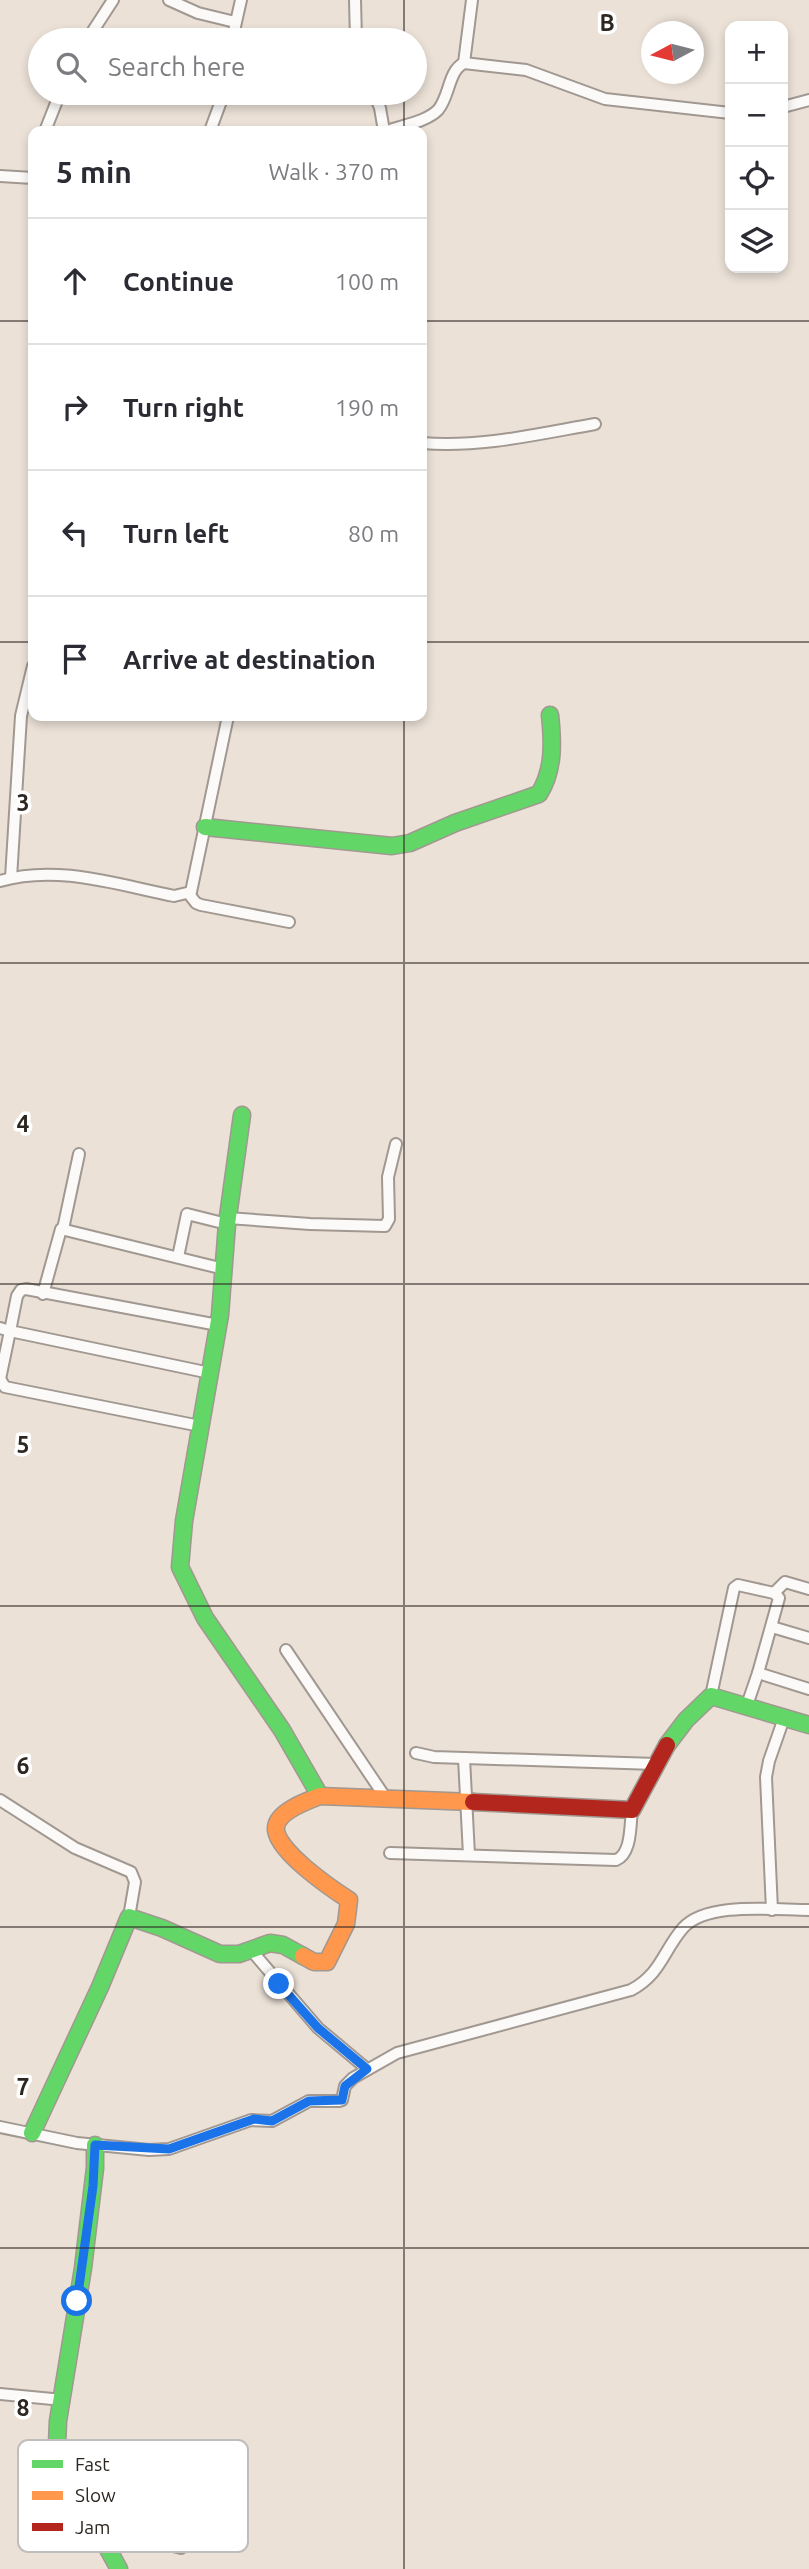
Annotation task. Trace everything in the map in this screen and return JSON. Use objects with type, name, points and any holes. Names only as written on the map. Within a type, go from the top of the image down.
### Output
[{"type":"street","points":[[95,28],[113,0]]},
{"type":"street","points":[[169,0],[190,10],[235,22]]},
{"type":"street","points":[[234,28],[241,0]]},
{"type":"street","points":[[355,0],[356,28]]},
{"type":"street","points":[[464,63],[472,0]]},
{"type":"street","points":[[400,126],[435,113],[442,103],[456,68],[464,63],[526,70],[605,99],[725,113]]},
{"type":"street","points":[[788,106],[809,100]]},
{"type":"street","points":[[47,126],[55,105]]},
{"type":"street","points":[[212,126],[219,105]]},
{"type":"street","points":[[379,105],[385,126]]},
{"type":"street","points":[[0,176],[28,178]]},
{"type":"street","points":[[427,443],[486,443],[595,425]]},
{"type":"street","points":[[28,689],[22,716],[6,879],[65,874],[174,896],[189,894],[193,890],[227,721]]},
{"type":"street","points":[[205,827],[379,845],[410,843],[455,823],[539,794],[548,770],[553,742],[550,715]]},
{"type":"street","points":[[189,894],[201,905],[289,922]]},
{"type":"street","points":[[242,1115],[218,1325],[184,1521],[180,1567],[205,1618],[282,1730],[320,1796]]},
{"type":"street","points":[[178,1257],[187,1214],[228,1221],[385,1226],[389,1219],[388,1177],[396,1144]]},
{"type":"street","points":[[43,1293],[59,1231],[63,1229],[79,1154]]},
{"type":"street","points":[[63,1229],[224,1269]]},
{"type":"street","points":[[200,1426],[5,1387],[0,1379],[5,1330],[21,1290],[218,1325]]},
{"type":"street","points":[[5,1330],[210,1373]]},
{"type":"street","points":[[774,1592],[785,1582],[809,1589]]},
{"type":"street","points":[[390,1853],[621,1859],[626,1852],[632,1810],[646,1780],[701,1704],[711,1696],[734,1588],[738,1585],[774,1592],[779,1598],[747,1705]]},
{"type":"street","points":[[772,1627],[809,1638]]},
{"type":"street","points":[[286,1650],[385,1797]]},
{"type":"street","points":[[758,1673],[809,1689]]},
{"type":"street","points":[[711,1696],[809,1725]]},
{"type":"street","points":[[772,1910],[766,1777],[784,1718]]},
{"type":"street","points":[[416,1753],[464,1758],[656,1764]]},
{"type":"street","points":[[464,1758],[469,1855]]},
{"type":"street","points":[[129,1917],[148,1922],[215,1953],[229,1956],[251,1950],[262,1943],[276,1943],[321,1964],[327,1962],[342,1932],[350,1906],[349,1900],[296,1861],[277,1837],[276,1827],[281,1818],[306,1801],[320,1796],[385,1797],[632,1810]]},
{"type":"street","points":[[0,1801],[75,1848],[131,1872],[135,1882],[129,1917],[100,1987],[32,2133]]},
{"type":"street","points":[[0,2127],[95,2145],[169,2149],[254,2119],[272,2121],[309,2101],[342,2100],[345,2086],[367,2069],[397,2053],[631,1990],[644,1983],[663,1961],[682,1929],[703,1914],[719,1911],[809,1910]]},
{"type":"street","points":[[251,1950],[318,2028],[367,2069]]},
{"type":"street","points":[[57,2440],[83,2269],[95,2168],[95,2145]]},
{"type":"street","points":[[0,2394],[63,2400]]},
{"type":"street","points":[[110,2552],[119,2569]]},
{"type":"traffic: fast","points":[[205,827],[392,846],[410,843],[455,823],[539,794],[551,756],[550,715]]},
{"type":"traffic: fast","points":[[242,1115],[227,1224],[220,1315],[184,1521],[180,1567],[205,1618],[282,1730],[320,1796]]},
{"type":"traffic: fast","points":[[667,1745],[686,1720],[711,1696],[809,1725]]},
{"type":"traffic: fast","points":[[32,2133],[100,1987],[129,1917],[162,1928],[220,1954],[239,1954],[270,1943],[283,1945],[303,1956]]},
{"type":"traffic: fast","points":[[57,2440],[83,2268],[95,2168],[95,2145]]},
{"type":"traffic: fast","points":[[110,2552],[119,2569]]},
{"type":"traffic: slow","points":[[303,1956],[314,1962],[327,1962],[346,1924],[349,1900],[305,1868],[284,1846],[276,1827],[282,1816],[294,1807],[320,1796],[473,1802]]},
{"type":"traffic: jam","points":[[473,1802],[632,1810],[667,1745]]},
{"type":"route","points":[[77,2301],[93,2186],[95,2145],[169,2149],[254,2119],[269,2122],[309,2101],[342,2100],[345,2086],[367,2069],[318,2028],[279,1984]]}]
